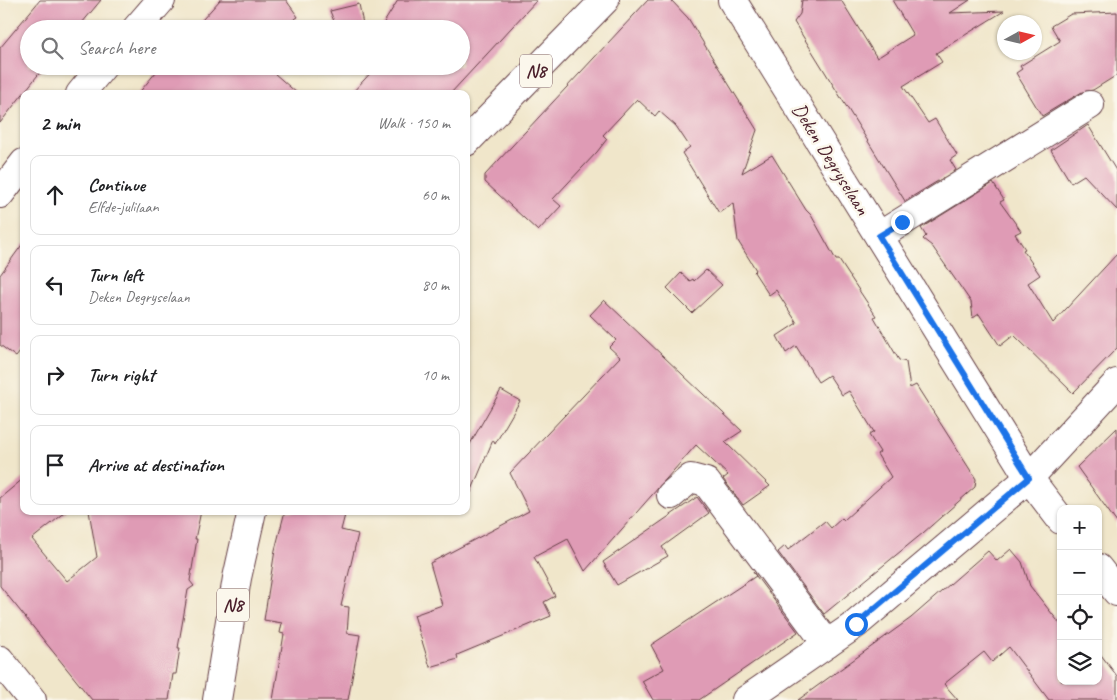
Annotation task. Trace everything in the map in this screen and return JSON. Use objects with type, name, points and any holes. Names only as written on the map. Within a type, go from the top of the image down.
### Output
[{"type":"street","points":[[144,20],[161,0]]},
{"type":"street","name":"N8","points":[[470,138],[605,0]]},
{"type":"street","name":"Deken Degryselaan","points":[[732,0],[1029,478],[1057,515]]},
{"type":"street","points":[[83,90],[96,75]]},
{"type":"street","points":[[879,236],[1090,104]]},
{"type":"street","points":[[0,194],[20,168]]},
{"type":"street","points":[[746,700],[856,624],[1029,478],[1117,383]]},
{"type":"street","points":[[671,495],[691,478],[706,482],[827,644]]},
{"type":"street","name":"N8","points":[[218,700],[237,578],[251,515]]},
{"type":"street","points":[[1102,573],[1117,592]]},
{"type":"street","points":[[0,660],[32,700]]},
{"type":"building","points":[[40,0],[101,0],[84,20],[23,20]]},
{"type":"building","points":[[220,0],[286,0],[298,17],[293,20],[202,20]]},
{"type":"building","points":[[398,0],[537,0],[470,72],[470,20],[386,20]]},
{"type":"building","points":[[648,0],[671,0],[688,18],[757,130],[742,173],[772,155],[811,215],[836,260],[839,260],[876,316],[874,317],[899,360],[906,362],[910,388],[916,385],[976,479],[975,487],[923,533],[824,614],[778,552],[785,546],[788,550],[825,521],[831,528],[842,518],[844,520],[891,477],[877,454],[880,452],[869,435],[874,432],[849,391],[842,395],[829,375],[818,382],[796,346],[786,353],[777,336],[797,323],[776,290],[769,295],[754,272],[756,270],[738,241],[733,203],[719,213],[682,153],[690,147],[676,126],[659,111],[655,116],[637,99],[603,135],[607,139],[597,152],[553,199],[561,206],[538,231],[485,182],[485,175]]},
{"type":"building","points":[[802,0],[841,0],[877,58],[913,35],[892,0],[970,0],[950,13],[1004,11],[936,53],[942,62],[903,86],[928,123],[935,119],[957,155],[950,160],[956,170],[905,201],[794,22],[800,14]]},
{"type":"building","points":[[359,4],[362,20],[334,20],[330,11]]},
{"type":"building","points":[[1117,12],[1117,75],[1093,90],[1082,92],[1042,116],[1016,73],[1022,69],[1020,66],[1030,60],[1042,60],[1042,52],[1060,41],[1051,26],[1071,14]]},
{"type":"building","points":[[20,24],[20,75],[38,75],[26,90],[20,90],[20,98],[0,123],[0,48]]},
{"type":"building","points":[[154,75],[276,75],[293,90],[141,90]]},
{"type":"building","points":[[369,75],[468,75],[454,90],[355,90]]},
{"type":"building","points":[[1088,125],[1117,172],[1117,210],[1084,175],[1071,183],[1051,150]]},
{"type":"building","points":[[993,183],[1004,200],[1000,202],[1021,231],[1015,234],[1025,249],[1023,250],[1040,275],[1028,283],[1053,323],[1117,254],[1117,348],[1073,393],[1014,335],[1000,346],[979,314],[973,318],[971,302],[932,246],[923,239],[926,236],[921,228]]},
{"type":"building","points":[[20,248],[20,352],[16,357],[0,345],[0,275]]},
{"type":"building","points":[[706,270],[722,285],[692,313],[667,288],[681,273],[690,281],[693,279],[694,281]]},
{"type":"building","points":[[604,300],[742,431],[725,442],[770,486],[743,505],[723,479],[728,475],[696,445],[585,571],[568,539],[534,557],[555,596],[544,602],[551,616],[457,655],[458,659],[430,667],[414,615],[442,605],[430,563],[529,511],[510,473],[620,357],[609,347],[616,340],[590,315]]},
{"type":"building","points":[[501,390],[520,401],[495,444],[493,440],[470,495],[470,444]]},
{"type":"building","points":[[1117,428],[1117,523],[1077,467]]},
{"type":"building","points":[[20,481],[20,515],[62,515],[32,539],[67,581],[97,557],[90,515],[200,515],[190,581],[194,586],[188,590],[178,648],[180,648],[176,674],[173,674],[169,700],[92,700],[0,586],[0,498]]},
{"type":"building","points":[[697,497],[709,513],[662,547],[668,556],[617,585],[603,562]]},
{"type":"building","points":[[284,515],[345,515],[341,530],[358,534],[341,606],[349,607],[347,633],[360,635],[348,700],[273,700],[284,634],[280,633],[282,623],[264,620],[275,550]]},
{"type":"building","points":[[1011,549],[1022,562],[1030,586],[1057,620],[1057,685],[1102,685],[1102,656],[1117,676],[1117,700],[1049,700],[1009,647],[992,662],[984,652],[944,684],[958,700],[798,700],[911,618],[988,551],[997,561]]},
{"type":"building","points":[[756,576],[798,632],[699,700],[653,700],[642,681],[664,669],[651,645]]},
{"type":"route","points":[[856,624],[1029,478],[879,236],[902,222]]}]
